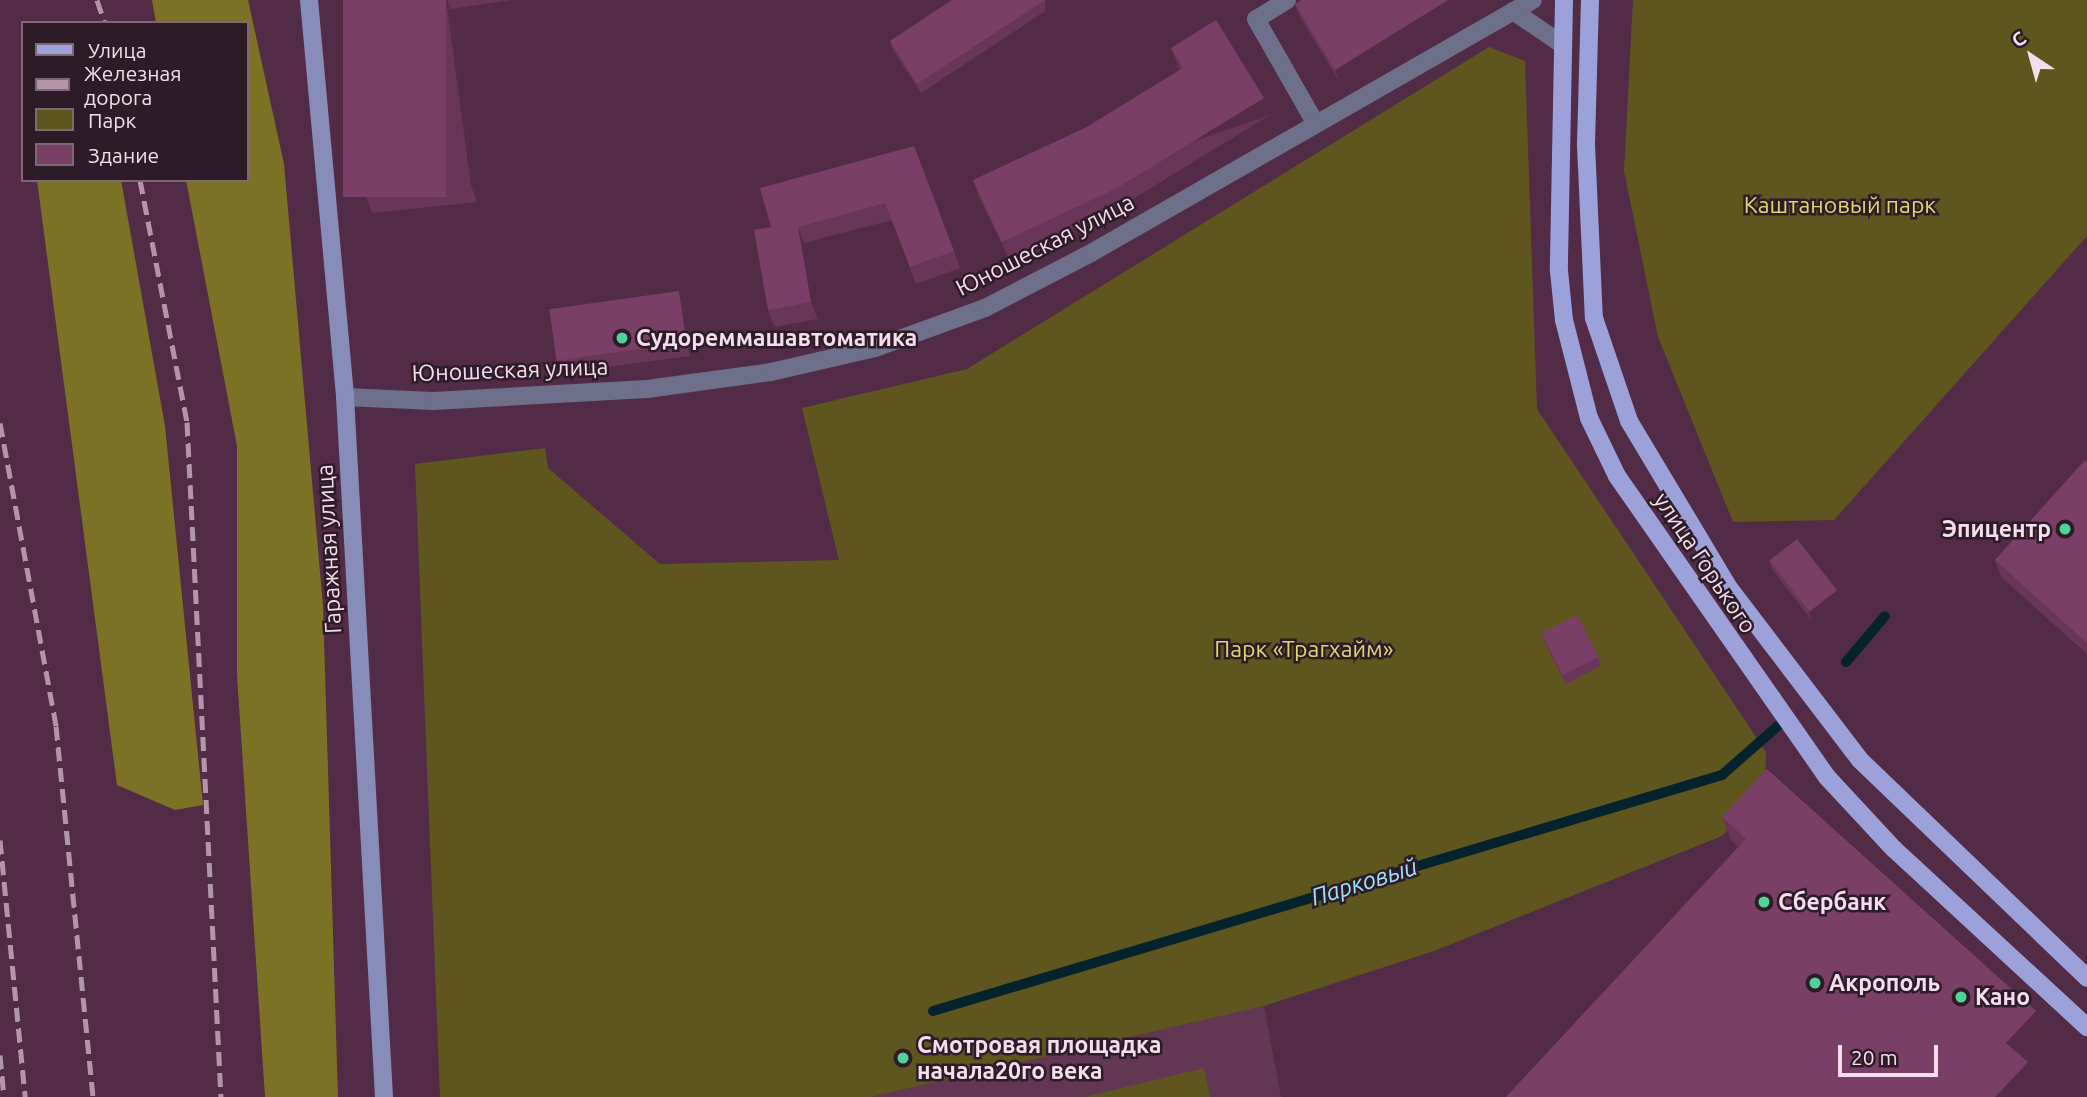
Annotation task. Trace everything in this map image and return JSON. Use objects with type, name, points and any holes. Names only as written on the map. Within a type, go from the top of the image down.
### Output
[{"type":"main road","name":"Гаражная улица","points":[[309,0],[345,397],[384,1097]]},
{"type":"main road","name":"улица Горького","points":[[1564,0],[1564,320],[1589,418],[1617,476],[1827,778],[1894,849],[2087,1027]]},
{"type":"main road","name":"улица Горького","points":[[1590,0],[1586,145],[1594,318],[1629,421],[1729,588],[1860,760],[2087,978]]},
{"type":"street","points":[[1287,0],[1256,19],[1316,124]]},
{"type":"street","name":"Юношеская улица","points":[[345,397],[433,401],[647,388],[771,372],[875,348],[985,308],[1532,0]]},
{"type":"street","points":[[1513,11],[1563,45]]},
{"type":"shaded area","points":[[152,0],[248,0],[284,164],[323,606],[338,1097],[265,1097],[237,675],[237,446],[186,182],[248,182],[248,21],[156,21]]},
{"type":"shaded area","points":[[37,182],[121,182],[165,426],[203,805],[175,810],[117,785]]},
{"type":"shaded area","points":[[1264,1006],[1281,1097],[871,1097]]},
{"type":"green space","name":"Каштановый парк","points":[[1633,0],[2087,0],[2087,236],[1834,520],[1733,522],[1658,337],[1624,171]]},
{"type":"green space","name":"Парк «Трагхайм»","points":[[1489,47],[1525,61],[1537,409],[1766,752],[1765,790],[1722,836],[1434,951],[1264,1006],[871,1097],[440,1097],[415,464],[545,448],[548,468],[660,564],[839,560],[802,408],[967,369]]},
{"type":"green space","points":[[1204,1068],[1210,1097],[1085,1097]]},
{"type":"building","points":[[343,0],[446,0],[446,197],[343,197]]},
{"type":"building","points":[[952,0],[1045,0],[917,84],[890,41]]},
{"type":"building","points":[[1302,0],[1448,0],[1335,70],[1295,4]]},
{"type":"building","points":[[1216,20],[1264,98],[1117,188],[1002,242],[973,180],[1085,128],[1183,68],[1171,48]]},
{"type":"building","points":[[914,146],[954,251],[910,267],[885,203],[798,227],[811,302],[768,310],[754,230],[771,227],[760,188]]},
{"type":"building","name":"Судореммашавтоматика","points":[[679,291],[686,342],[557,361],[549,309]]},
{"type":"building","name":"Эпицентр","points":[[2085,460],[2087,462],[2087,643],[1995,560]]},
{"type":"building","points":[[1797,539],[1837,590],[1809,612],[1769,561]]},
{"type":"building","points":[[1577,615],[1598,657],[1563,675],[1541,633]]},
{"type":"building","name":"Акрополь","points":[[1767,769],[2036,1011],[2006,1043],[2028,1062],[1995,1097],[1506,1097],[1746,839],[1722,817]]},
{"type":"waterway","name":"Парковый","points":[[1846,662],[1885,616]]},
{"type":"waterway","name":"Парковый","points":[[933,1011],[1722,775],[1779,725]]},
{"type":"railway","points":[[97,0],[104,21]]},
{"type":"railway","points":[[140,182],[187,422],[221,1097]]},
{"type":"railway","points":[[0,423],[56,726],[93,1097]]},
{"type":"railway","points":[[0,840],[25,1097]]},
{"type":"railway","points":[[0,1055],[4,1097]]},
{"type":"place","name":"Судореммашавтоматика","points":[[622,338]]},
{"type":"place","name":"Эпицентр","points":[[2065,529]]},
{"type":"place","name":"Сбербанк","points":[[1764,902]]},
{"type":"place","name":"Акрополь","points":[[1815,983]]},
{"type":"place","name":"Кано","points":[[1961,997]]},
{"type":"place","name":"Смотровая площадка начала20го века","points":[[903,1058]]}]
